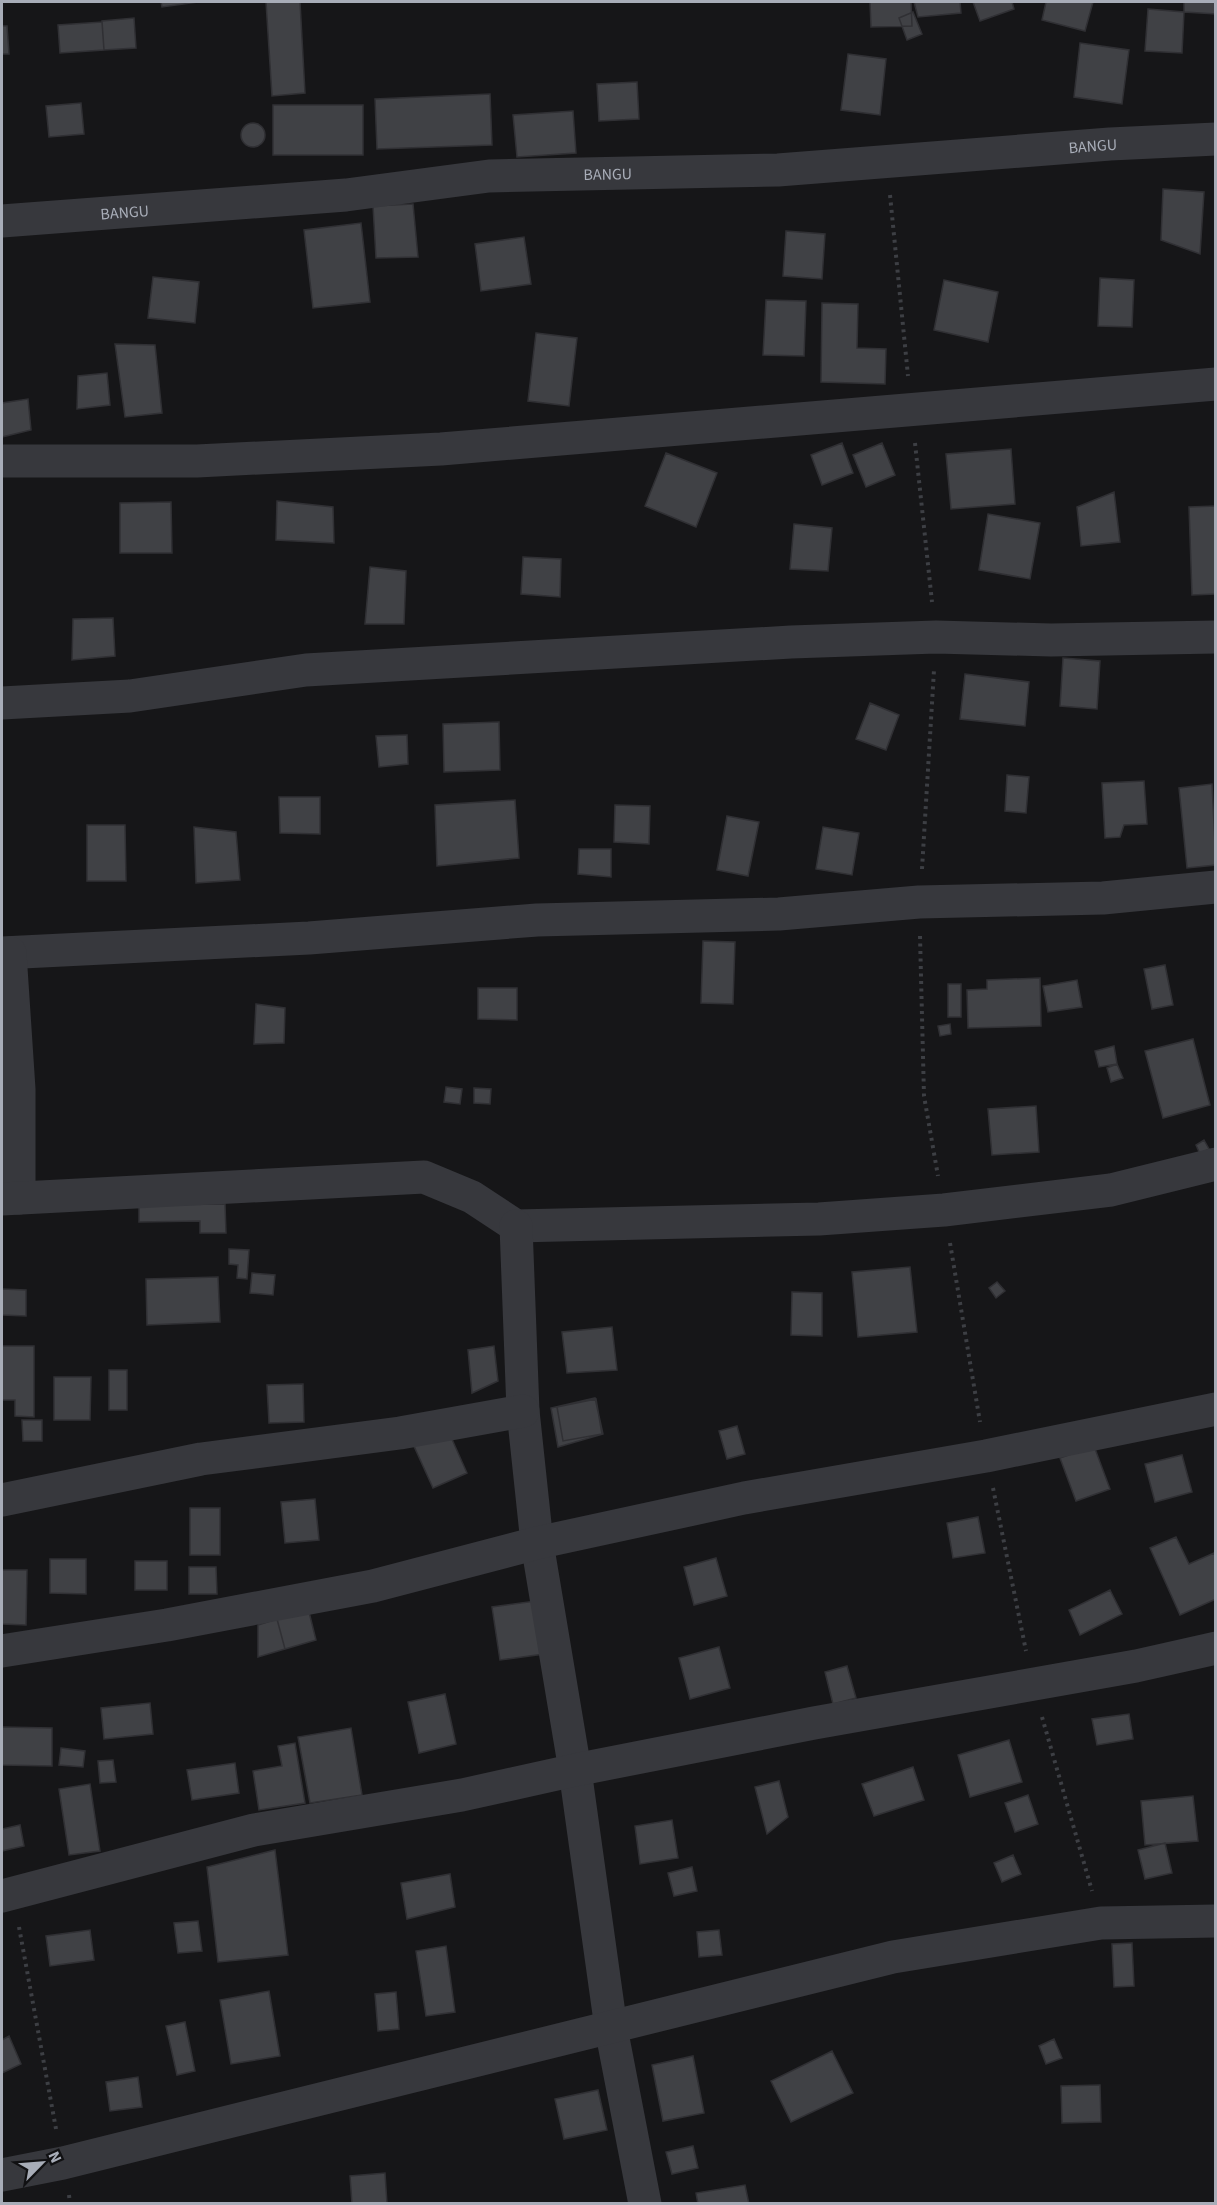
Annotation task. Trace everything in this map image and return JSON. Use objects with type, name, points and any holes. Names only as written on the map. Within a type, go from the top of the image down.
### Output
[{"type":"street","name":"BANGU","points":[[2,221],[346,195],[489,176],[778,170],[1215,139]]},
{"type":"street","points":[[2,461],[197,461],[441,450],[1215,384]]},
{"type":"street","points":[[2,703],[130,696],[306,670],[779,642],[936,637],[1052,640],[1215,638]]},
{"type":"street","points":[[1215,887],[1103,898],[920,902],[779,914],[537,920],[297,939],[6,953],[19,1089],[10,1198],[424,1177],[472,1197],[516,1226],[819,1219],[944,1210],[1111,1190],[1215,1164]]},
{"type":"street","points":[[516,1226],[523,1412],[537,1543],[575,1770],[611,2028],[645,2204]]},
{"type":"street","points":[[2,1651],[167,1625],[373,1586],[537,1543],[744,1498],[986,1456],[1215,1409]]},
{"type":"street","points":[[2,1500],[201,1459],[400,1433],[523,1412]]},
{"type":"street","points":[[7,1895],[254,1830],[462,1795],[575,1770],[814,1723],[1033,1685],[1215,1648]]},
{"type":"street","points":[[2,2175],[63,2163],[893,1957],[1101,1923],[1215,1921]]},
{"type":"path","points":[[887,161],[936,637],[920,902],[924,1096],[986,1456],[1033,1685],[1101,1923]]},
{"type":"path","points":[[7,1895],[70,2204]]},
{"type":"building","points":[[161,2],[198,2],[162,7]]},
{"type":"building","points":[[266,2],[300,2],[305,93],[272,96]]},
{"type":"building","points":[[870,2],[911,2],[912,26],[871,27]]},
{"type":"building","points":[[914,2],[960,2],[961,13],[918,17]]},
{"type":"building","points":[[973,2],[1012,2],[1014,9],[980,21]]},
{"type":"building","points":[[1046,2],[1093,2],[1085,31],[1042,20]]},
{"type":"building","points":[[1184,2],[1216,2],[1216,14],[1184,12]]},
{"type":"building","points":[[1148,9],[1184,12],[1182,53],[1145,51]]},
{"type":"building","points":[[913,12],[922,34],[907,40],[899,18]]},
{"type":"building","points":[[134,18],[136,48],[104,50],[102,21]]},
{"type":"building","points":[[102,22],[104,50],[60,53],[58,25]]},
{"type":"building","points":[[2,26],[7,26],[9,54],[2,54]]},
{"type":"building","points":[[1080,43],[1129,50],[1122,104],[1074,97]]},
{"type":"building","points":[[848,54],[886,59],[880,115],[841,110]]},
{"type":"building","points":[[637,82],[639,119],[599,121],[597,84]]},
{"type":"building","points":[[490,94],[492,145],[377,149],[375,99]]},
{"type":"building","points":[[81,103],[84,134],[49,137],[46,106]]},
{"type":"building","points":[[273,105],[363,105],[363,155],[273,155]]},
{"type":"building","points":[[573,111],[576,153],[517,157],[513,115]]},
{"type":"building","points":[[253,123],[262,126],[265,135],[262,144],[253,147],[244,144],[241,135],[244,126]]},
{"type":"building","points":[[1163,189],[1204,192],[1200,254],[1161,240]]},
{"type":"building","points":[[413,204],[418,257],[376,258],[373,206]]},
{"type":"building","points":[[361,223],[370,302],[313,308],[304,230]]},
{"type":"building","points":[[786,231],[825,234],[822,279],[783,276]]},
{"type":"building","points":[[524,237],[531,284],[481,291],[475,244]]},
{"type":"building","points":[[153,277],[199,282],[195,323],[148,318]]},
{"type":"building","points":[[1100,278],[1134,280],[1132,327],[1098,326]]},
{"type":"building","points":[[944,280],[998,292],[988,342],[934,330]]},
{"type":"building","points":[[766,300],[806,301],[804,356],[763,355]]},
{"type":"building","points":[[822,303],[858,304],[857,348],[886,349],[885,384],[821,382]]},
{"type":"building","points":[[536,333],[577,338],[569,406],[528,401]]},
{"type":"building","points":[[115,344],[155,345],[162,413],[125,417]]},
{"type":"building","points":[[107,373],[110,405],[77,409],[78,376]]},
{"type":"building","points":[[28,399],[31,430],[2,437],[2,403]]},
{"type":"building","points":[[842,443],[853,473],[822,485],[811,455]]},
{"type":"building","points":[[882,443],[895,475],[866,487],[853,455]]},
{"type":"building","points":[[1011,449],[1015,504],[951,509],[946,454]]},
{"type":"building","points":[[666,453],[717,473],[696,527],[645,506]]},
{"type":"building","points":[[1114,492],[1120,542],[1081,546],[1077,507]]},
{"type":"building","points":[[277,501],[333,507],[334,543],[276,540]]},
{"type":"building","points":[[171,502],[172,553],[120,553],[120,503]]},
{"type":"building","points":[[1216,506],[1216,594],[1192,595],[1189,507]]},
{"type":"building","points":[[988,514],[1040,523],[1030,579],[979,570]]},
{"type":"building","points":[[794,524],[832,528],[828,571],[790,569]]},
{"type":"building","points":[[523,557],[561,559],[560,597],[521,594]]},
{"type":"building","points":[[370,567],[406,571],[404,624],[365,624]]},
{"type":"building","points":[[113,618],[115,656],[72,660],[73,619]]},
{"type":"building","points":[[1063,658],[1100,661],[1097,709],[1060,706]]},
{"type":"building","points":[[965,674],[1029,682],[1025,726],[960,719]]},
{"type":"building","points":[[870,703],[899,715],[886,750],[856,739]]},
{"type":"building","points":[[499,722],[500,770],[444,772],[443,724]]},
{"type":"building","points":[[407,735],[408,764],[379,767],[376,736]]},
{"type":"building","points":[[1007,775],[1029,777],[1026,813],[1005,811]]},
{"type":"building","points":[[1144,781],[1147,824],[1124,825],[1120,837],[1105,838],[1102,783]]},
{"type":"building","points":[[1212,784],[1216,865],[1187,868],[1179,788]]},
{"type":"building","points":[[279,797],[320,797],[320,834],[280,833]]},
{"type":"building","points":[[515,800],[519,858],[437,866],[435,805]]},
{"type":"building","points":[[615,805],[650,806],[649,844],[614,842]]},
{"type":"building","points":[[727,816],[759,822],[748,876],[717,870]]},
{"type":"building","points":[[87,825],[125,825],[126,881],[87,881]]},
{"type":"building","points":[[194,827],[236,832],[240,880],[196,883]]},
{"type":"building","points":[[823,827],[859,833],[852,875],[816,869]]},
{"type":"building","points":[[579,849],[611,849],[611,877],[578,874]]},
{"type":"building","points":[[703,941],[735,942],[733,1004],[701,1003]]},
{"type":"building","points":[[1165,965],[1173,1005],[1152,1009],[1144,969]]},
{"type":"building","points":[[1040,978],[1041,1026],[968,1028],[967,990],[987,989],[987,980]]},
{"type":"building","points":[[1077,980],[1082,1007],[1048,1012],[1043,986]]},
{"type":"building","points":[[948,984],[961,984],[961,1017],[948,1017]]},
{"type":"building","points":[[478,988],[517,988],[517,1020],[478,1019]]},
{"type":"building","points":[[256,1004],[285,1008],[284,1043],[254,1044]]},
{"type":"building","points":[[950,1024],[951,1034],[940,1036],[938,1026]]},
{"type":"building","points":[[1193,1039],[1210,1105],[1163,1118],[1145,1051]]},
{"type":"building","points":[[1114,1046],[1117,1064],[1099,1067],[1095,1051]]},
{"type":"building","points":[[1117,1064],[1123,1078],[1111,1082],[1107,1068]]},
{"type":"building","points":[[446,1087],[462,1089],[460,1104],[444,1102]]},
{"type":"building","points":[[474,1088],[491,1089],[490,1104],[474,1103]]},
{"type":"building","points":[[1036,1106],[1039,1152],[992,1155],[988,1109]]},
{"type":"building","points":[[1204,1140],[1209,1149],[1200,1154],[1196,1145]]},
{"type":"building","points":[[225,1204],[226,1233],[200,1233],[200,1221],[139,1222],[139,1205]]},
{"type":"building","points":[[229,1249],[249,1250],[247,1279],[237,1278],[238,1265],[229,1264]]},
{"type":"building","points":[[910,1267],[917,1332],[858,1337],[852,1272]]},
{"type":"building","points":[[252,1273],[275,1275],[273,1295],[250,1293]]},
{"type":"building","points":[[218,1277],[220,1322],[147,1325],[146,1279]]},
{"type":"building","points":[[997,1282],[1005,1291],[996,1298],[989,1288]]},
{"type":"building","points":[[2,1289],[26,1290],[26,1316],[2,1315]]},
{"type":"building","points":[[792,1292],[822,1293],[822,1336],[791,1335]]},
{"type":"building","points":[[612,1327],[617,1370],[567,1373],[562,1332]]},
{"type":"building","points":[[2,1346],[34,1346],[34,1417],[15,1416],[15,1400],[2,1400]]},
{"type":"building","points":[[494,1346],[498,1381],[472,1393],[468,1350]]},
{"type":"building","points":[[109,1370],[127,1370],[127,1410],[109,1410]]},
{"type":"building","points":[[54,1377],[91,1377],[90,1420],[54,1420]]},
{"type":"building","points":[[303,1384],[304,1422],[269,1423],[267,1385]]},
{"type":"building","points":[[595,1398],[603,1434],[558,1447],[551,1408]]},
{"type":"building","points":[[596,1399],[602,1434],[563,1441],[557,1407]]},
{"type":"building","points":[[22,1420],[42,1420],[42,1441],[23,1441]]},
{"type":"building","points":[[737,1426],[745,1454],[727,1459],[719,1431]]},
{"type":"building","points":[[447,1428],[467,1473],[433,1488],[413,1444]]},
{"type":"building","points":[[1094,1446],[1110,1489],[1076,1501],[1060,1458]]},
{"type":"building","points":[[1182,1455],[1192,1492],[1155,1502],[1145,1464]]},
{"type":"building","points":[[315,1499],[319,1540],[285,1543],[281,1502]]},
{"type":"building","points":[[190,1508],[220,1508],[220,1555],[190,1555]]},
{"type":"building","points":[[978,1517],[985,1553],[953,1558],[947,1523]]},
{"type":"building","points":[[1176,1537],[1189,1564],[1214,1553],[1216,1557],[1216,1599],[1180,1615],[1150,1548]]},
{"type":"building","points":[[716,1558],[727,1596],[694,1605],[684,1567]]},
{"type":"building","points":[[50,1559],[86,1559],[86,1594],[50,1593]]},
{"type":"building","points":[[135,1561],[167,1561],[167,1590],[135,1590]]},
{"type":"building","points":[[189,1567],[216,1567],[217,1594],[189,1594]]},
{"type":"building","points":[[2,1570],[27,1570],[26,1625],[2,1624]]},
{"type":"building","points":[[1110,1590],[1122,1614],[1080,1635],[1069,1610]]},
{"type":"building","points":[[543,1600],[551,1653],[500,1660],[492,1607]]},
{"type":"building","points":[[309,1612],[316,1640],[285,1649],[277,1619]]},
{"type":"building","points":[[277,1619],[285,1649],[258,1657],[258,1625]]},
{"type":"building","points":[[719,1647],[730,1688],[690,1699],[679,1658]]},
{"type":"building","points":[[847,1666],[856,1698],[833,1704],[825,1672]]},
{"type":"building","points":[[445,1694],[456,1744],[419,1753],[408,1702]]},
{"type":"building","points":[[150,1703],[153,1734],[104,1739],[101,1708]]},
{"type":"building","points":[[1129,1714],[1133,1739],[1097,1745],[1092,1719]]},
{"type":"building","points":[[2,1727],[52,1728],[52,1766],[2,1765]]},
{"type":"building","points":[[351,1728],[362,1795],[310,1803],[298,1737]]},
{"type":"building","points":[[1009,1740],[1022,1782],[970,1797],[958,1755]]},
{"type":"building","points":[[295,1743],[305,1803],[259,1810],[253,1771],[282,1766],[278,1746]]},
{"type":"building","points":[[61,1748],[85,1751],[83,1767],[59,1765]]},
{"type":"building","points":[[113,1760],[116,1782],[100,1783],[98,1761]]},
{"type":"building","points":[[235,1763],[239,1793],[192,1800],[187,1770]]},
{"type":"building","points":[[913,1767],[924,1800],[874,1816],[862,1784]]},
{"type":"building","points":[[779,1781],[788,1817],[767,1834],[755,1787]]},
{"type":"building","points":[[90,1784],[100,1851],[69,1855],[59,1789]]},
{"type":"building","points":[[1028,1795],[1038,1824],[1015,1832],[1005,1803]]},
{"type":"building","points":[[1193,1796],[1198,1841],[1145,1845],[1141,1801]]},
{"type":"building","points":[[672,1820],[678,1858],[640,1864],[635,1826]]},
{"type":"building","points":[[20,1825],[24,1846],[2,1851],[2,1829]]},
{"type":"building","points":[[1165,1843],[1172,1873],[1145,1879],[1138,1850]]},
{"type":"building","points":[[275,1850],[288,1955],[218,1962],[207,1867]]},
{"type":"building","points":[[1013,1855],[1021,1874],[1002,1882],[994,1863]]},
{"type":"building","points":[[692,1867],[697,1891],[674,1896],[668,1873]]},
{"type":"building","points":[[450,1874],[455,1907],[407,1919],[401,1883]]},
{"type":"building","points":[[198,1921],[202,1951],[178,1953],[174,1923]]},
{"type":"building","points":[[90,1930],[94,1960],[50,1966],[46,1936]]},
{"type":"building","points":[[719,1930],[722,1955],[699,1957],[697,1932]]},
{"type":"building","points":[[1132,1943],[1134,1986],[1114,1987],[1112,1944]]},
{"type":"building","points":[[446,1946],[455,2012],[426,2016],[416,1951]]},
{"type":"building","points":[[269,1991],[280,2056],[231,2064],[220,2000]]},
{"type":"building","points":[[396,1992],[399,2029],[378,2031],[375,1994]]},
{"type":"building","points":[[185,2022],[195,2071],[177,2075],[166,2026]]},
{"type":"building","points":[[9,2036],[21,2064],[2,2073],[2,2040]]},
{"type":"building","points":[[1054,2039],[1062,2058],[1046,2064],[1039,2046]]},
{"type":"building","points":[[832,2051],[853,2093],[791,2122],[771,2081]]},
{"type":"building","points":[[693,2056],[704,2113],[663,2121],[652,2065]]},
{"type":"building","points":[[138,2077],[142,2107],[110,2111],[106,2082]]},
{"type":"building","points":[[1100,2085],[1101,2122],[1062,2123],[1061,2086]]},
{"type":"building","points":[[598,2090],[607,2130],[564,2139],[555,2099]]},
{"type":"building","points":[[693,2146],[698,2168],[672,2174],[666,2152]]},
{"type":"building","points":[[385,2173],[387,2204],[352,2204],[350,2176]]},
{"type":"building","points":[[745,2185],[749,2204],[698,2204],[696,2193]]}]
